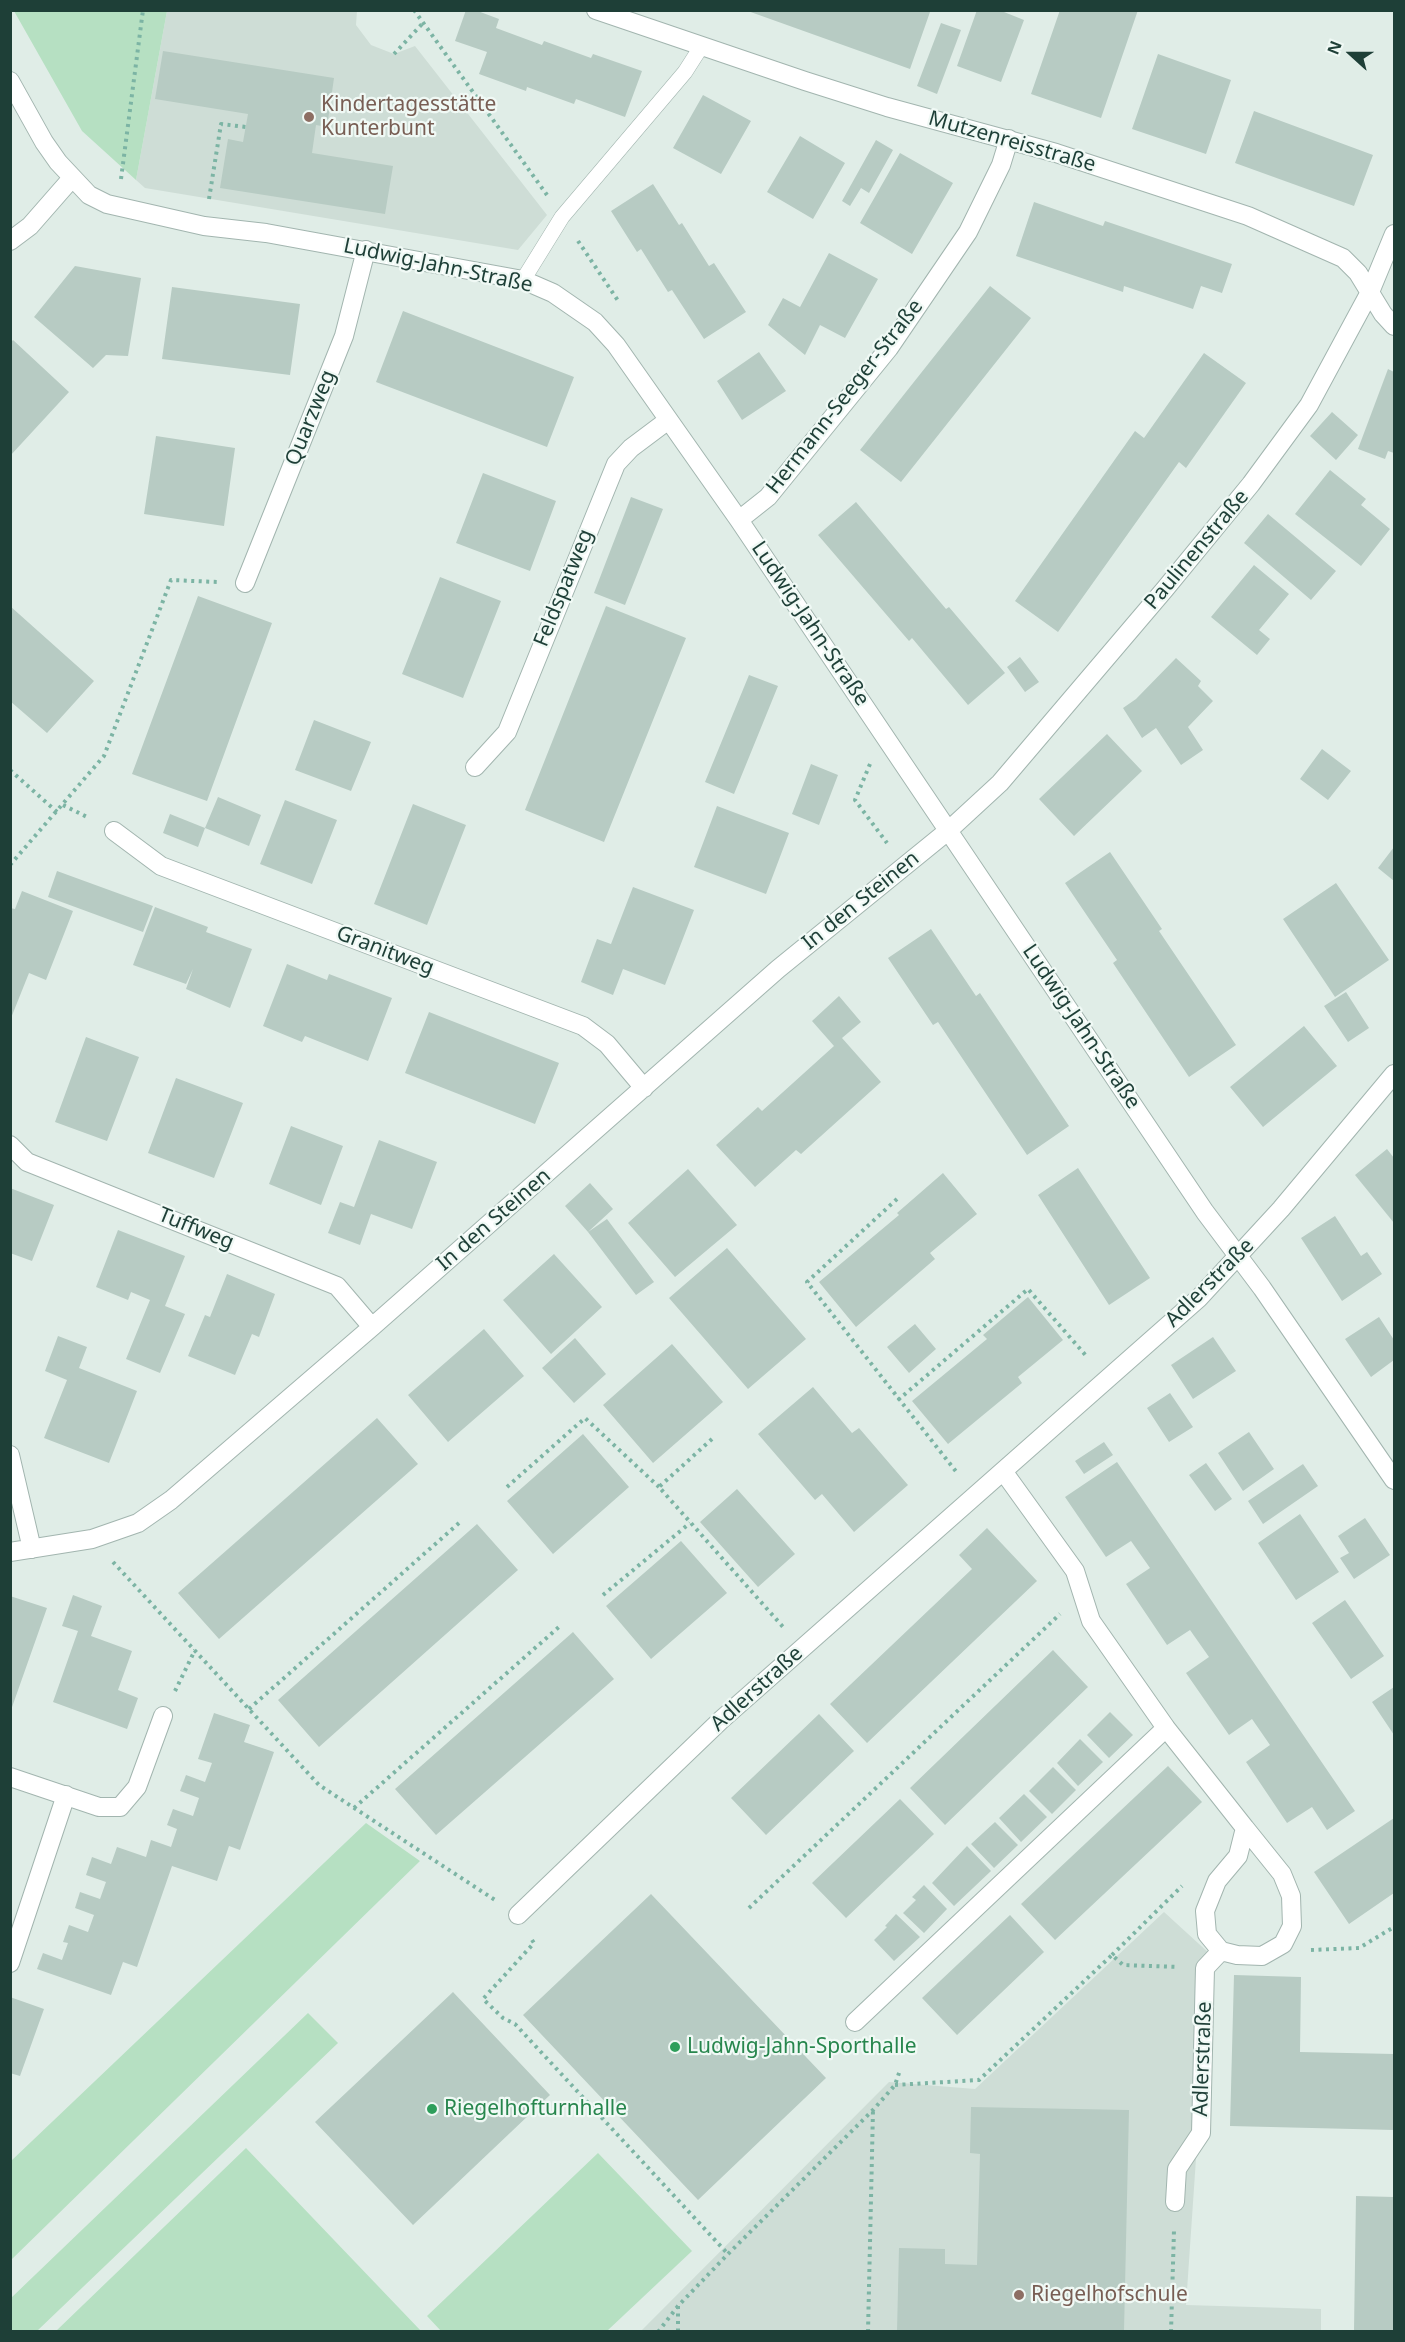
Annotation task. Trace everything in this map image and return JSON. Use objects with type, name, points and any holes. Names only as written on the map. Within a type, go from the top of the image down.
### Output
[{"type":"street","name":"Mutzenreisstraße","points":[[596,10],[701,47],[887,107],[1009,139],[1259,221],[1343,258],[1358,273],[1383,314],[1395,326]]},
{"type":"street","name":"Ludwig-Jahn-Straße","points":[[10,81],[44,142],[72,178],[89,195],[118,207],[204,226],[266,233],[523,280],[554,293],[595,322],[616,345],[667,421],[739,520],[1205,1212],[1239,1256],[1395,1480]]},
{"type":"street","name":"Hermann-Seeger-Straße","points":[[739,520],[768,497],[889,348],[968,232],[1001,165],[1009,139]]},
{"type":"street","points":[[10,241],[30,226],[72,178]]},
{"type":"street","name":"Paulinenstraße","points":[[949,830],[1008,774],[1251,484],[1309,405],[1370,292],[1395,234]]},
{"type":"street","name":"Quarzweg","points":[[245,583],[344,336],[366,250]]},
{"type":"street","name":"Feldspatweg","points":[[475,767],[507,732],[616,464],[631,448],[667,421]]},
{"type":"street","name":"In den Steinen","points":[[10,1552],[92,1539],[138,1523],[171,1500],[372,1328],[778,969],[903,865],[949,830]]},
{"type":"street","name":"Granitweg","points":[[114,831],[161,866],[583,1026],[607,1044],[644,1088]]},
{"type":"street","name":"Adlerstraße","points":[[518,1916],[721,1720],[1198,1298],[1239,1256],[1395,1074]]},
{"type":"street","name":"Tuffweg","points":[[10,1145],[27,1162],[337,1286],[372,1328]]},
{"type":"street","points":[[10,1455],[32,1549]]},
{"type":"street","points":[[1003,1471],[1075,1571],[1091,1621],[1166,1728],[1282,1874],[1291,1896],[1292,1926],[1283,1944],[1262,1956],[1237,1955],[1221,1951],[1207,1934],[1205,1911],[1216,1881],[1238,1856],[1245,1828]]},
{"type":"street","points":[[10,1777],[99,1807],[120,1807],[137,1787],[163,1716]]},
{"type":"street","points":[[855,2022],[1166,1728]]},
{"type":"street","points":[[10,1963],[66,1795]]},
{"type":"street","points":[[1205,1968],[1221,1951]]},
{"type":"street","name":"Adlerstraße","points":[[1175,2202],[1177,2169],[1201,2133],[1205,1968]]},
{"type":"lane","points":[[523,280],[562,217],[685,72],[701,47]]},
{"type":"path","points":[[118,207],[143,10]]},
{"type":"path","points":[[414,10],[562,217],[621,306],[616,345]]},
{"type":"path","points":[[394,54],[423,23]]},
{"type":"path","points":[[204,226],[221,124],[246,127]]},
{"type":"path","points":[[10,865],[104,756],[171,580],[245,583]]},
{"type":"path","points":[[883,731],[855,800],[903,865]]},
{"type":"path","points":[[10,770],[57,812]]},
{"type":"path","points":[[897,1199],[807,1282],[975,1496]]},
{"type":"path","points":[[898,1400],[1028,1289],[1106,1379]]},
{"type":"path","points":[[507,1488],[585,1418],[659,1487],[780,1623]]},
{"type":"path","points":[[659,1487],[712,1439]]},
{"type":"path","points":[[249,1709],[459,1523]]},
{"type":"path","points":[[603,1595],[690,1523]]},
{"type":"path","points":[[92,1539],[319,1785],[518,1916],[534,1943],[483,1999],[503,2018],[515,2024],[728,2254]]},
{"type":"path","points":[[749,1908],[1083,1592]]},
{"type":"path","points":[[354,1808],[560,1626]]},
{"type":"path","points":[[163,1716],[195,1650]]},
{"type":"path","points":[[895,2085],[979,2080],[1183,1886],[1216,1881]]},
{"type":"path","points":[[1283,1944],[1312,1950],[1359,1948],[1395,1927]]},
{"type":"path","points":[[1112,1955],[1123,1965],[1205,1968]]},
{"type":"path","points":[[658,2331],[678,2306],[728,2254],[873,2110],[895,2085],[900,2070]]},
{"type":"path","points":[[868,2331],[873,2110]]},
{"type":"path","points":[[1171,2331],[1175,2202]]},
{"type":"path","points":[[678,2306],[678,2331]]},
{"type":"shaded area","name":"Kindertagesstätte Kunterbunt","points":[[167,11],[357,11],[356,25],[371,45],[394,54],[415,46],[547,215],[518,250],[145,188],[136,180]]},
{"type":"shaded area","points":[[1164,1912],[1210,1954],[1186,2305],[1321,2309],[1321,2331],[640,2332],[889,2082],[975,2089]]},
{"type":"green space","points":[[14,11],[167,11],[136,180],[82,131]]},
{"type":"green space","points":[[366,1823],[420,1861],[11,2260],[11,2161]]},
{"type":"green space","points":[[308,2013],[338,2043],[37,2331],[11,2331],[11,2298]]},
{"type":"green space","points":[[246,2148],[421,2331],[56,2331]]},
{"type":"green space","points":[[598,2153],[692,2251],[607,2331],[441,2331],[427,2316]]},
{"type":"building","points":[[466,10],[475,10],[499,19],[496,28],[542,45],[544,41],[591,58],[593,54],[642,71],[625,117],[576,99],[574,104],[527,87],[526,91],[479,74],[487,52],[455,41]]},
{"type":"building","points":[[745,10],[925,10],[930,12],[910,69]]},
{"type":"building","points":[[977,10],[999,10],[1024,20],[1001,82],[957,66]]},
{"type":"building","points":[[1060,10],[1138,10],[1101,118],[1031,94]]},
{"type":"building","points":[[941,23],[961,30],[937,94],[917,86]]},
{"type":"building","points":[[163,51],[334,78],[327,127],[316,125],[312,153],[393,166],[385,214],[220,188],[228,139],[243,142],[248,114],[155,99]]},
{"type":"building","points":[[1158,54],[1231,80],[1206,154],[1132,129]]},
{"type":"building","points":[[703,95],[751,121],[721,174],[673,148]]},
{"type":"building","points":[[1254,111],[1373,155],[1354,206],[1235,163]]},
{"type":"building","points":[[800,136],[845,163],[813,219],[767,192]]},
{"type":"building","points":[[876,140],[893,150],[869,193],[861,188],[850,206],[842,201]]},
{"type":"building","points":[[900,153],[953,183],[912,254],[860,223]]},
{"type":"building","points":[[653,184],[679,225],[682,223],[709,266],[714,263],[746,312],[704,339],[672,290],[668,292],[641,249],[637,252],[611,211]]},
{"type":"building","points":[[1034,202],[1103,226],[1105,221],[1232,264],[1222,293],[1201,286],[1193,309],[1124,286],[1123,292],[1016,256]]},
{"type":"building","points":[[829,253],[878,279],[845,338],[820,325],[805,355],[768,325],[783,298],[800,307]]},
{"type":"building","points":[[75,266],[141,278],[128,356],[106,355],[93,368],[34,317]]},
{"type":"building","points":[[990,286],[1031,318],[901,482],[860,450]]},
{"type":"building","points":[[172,287],[300,304],[290,375],[162,359]]},
{"type":"building","points":[[403,311],[574,377],[547,447],[376,382]]},
{"type":"building","points":[[13,340],[69,392],[10,456],[10,343]]},
{"type":"building","points":[[759,352],[786,391],[742,420],[717,381]]},
{"type":"building","points":[[1204,353],[1246,383],[1186,468],[1179,462],[1058,632],[1015,601],[1135,431],[1144,438]]},
{"type":"building","points":[[1388,369],[1394,372],[1394,453],[1388,451],[1385,459],[1358,449]]},
{"type":"building","points":[[1332,412],[1358,435],[1336,460],[1310,436]]},
{"type":"building","points":[[156,436],[235,448],[224,526],[144,514]]},
{"type":"building","points":[[1330,470],[1366,499],[1361,505],[1390,529],[1361,566],[1295,514]]},
{"type":"building","points":[[483,473],[556,501],[530,571],[456,543]]},
{"type":"building","points":[[631,497],[663,509],[625,605],[594,593]]},
{"type":"building","points":[[856,502],[946,609],[949,607],[1005,673],[968,705],[912,638],[909,641],[818,535]]},
{"type":"building","points":[[1268,514],[1336,571],[1311,600],[1244,543]]},
{"type":"building","points":[[1254,565],[1289,594],[1259,630],[1270,639],[1257,655],[1211,617]]},
{"type":"building","points":[[440,577],[501,601],[463,698],[402,674]]},
{"type":"building","points":[[198,596],[272,623],[207,801],[132,774]]},
{"type":"building","points":[[10,606],[94,681],[47,733],[10,701]]},
{"type":"building","points":[[606,606],[686,638],[604,842],[525,810]]},
{"type":"building","points":[[1020,657],[1039,682],[1025,692],[1007,667]]},
{"type":"building","points":[[1176,658],[1201,681],[1198,686],[1213,701],[1188,727],[1203,750],[1181,765],[1156,728],[1142,738],[1123,708],[1136,699]]},
{"type":"building","points":[[749,675],[778,686],[734,794],[705,782]]},
{"type":"building","points":[[314,720],[371,742],[351,791],[295,770]]},
{"type":"building","points":[[1107,734],[1142,771],[1074,836],[1039,799]]},
{"type":"building","points":[[1322,749],[1351,771],[1328,800],[1300,779]]},
{"type":"building","points":[[811,764],[838,775],[819,825],[792,814]]},
{"type":"building","points":[[218,797],[261,815],[249,846],[205,828]]},
{"type":"building","points":[[285,800],[337,820],[312,884],[260,864]]},
{"type":"building","points":[[413,804],[466,825],[427,925],[374,904]]},
{"type":"building","points":[[717,806],[789,833],[766,894],[694,867]]},
{"type":"building","points":[[170,814],[205,828],[198,847],[163,833]]},
{"type":"building","points":[[1394,847],[1394,881],[1378,868]]},
{"type":"building","points":[[1110,852],[1162,929],[1159,931],[1236,1045],[1189,1077],[1113,963],[1117,960],[1065,883]]},
{"type":"building","points":[[57,871],[153,906],[143,932],[48,897]]},
{"type":"building","points":[[1336,883],[1389,960],[1335,997],[1283,919]]},
{"type":"building","points":[[633,887],[694,910],[665,985],[623,969],[613,995],[581,982],[597,939],[611,944]]},
{"type":"building","points":[[22,891],[73,911],[46,980],[29,973],[11,1018],[10,908],[15,909]]},
{"type":"building","points":[[155,907],[208,927],[206,932],[252,949],[230,1008],[186,989],[193,969],[186,984],[133,965]]},
{"type":"building","points":[[931,929],[976,996],[980,993],[1069,1126],[1027,1155],[938,1022],[933,1025],[888,958]]},
{"type":"building","points":[[287,964],[327,980],[329,974],[392,998],[368,1061],[305,1036],[302,1042],[263,1026]]},
{"type":"building","points":[[1346,992],[1369,1028],[1348,1042],[1324,1006]]},
{"type":"building","points":[[839,996],[861,1022],[842,1038],[881,1082],[801,1154],[796,1150],[755,1187],[716,1145],[758,1107],[762,1111],[834,1046],[812,1021]]},
{"type":"building","points":[[429,1012],[559,1063],[535,1124],[405,1073]]},
{"type":"building","points":[[1304,1026],[1337,1066],[1263,1127],[1230,1087]]},
{"type":"building","points":[[86,1037],[139,1057],[107,1141],[55,1122]]},
{"type":"building","points":[[176,1078],[243,1103],[214,1178],[148,1153]]},
{"type":"building","points":[[291,1126],[343,1146],[321,1205],[269,1184]]},
{"type":"building","points":[[379,1140],[437,1162],[412,1229],[371,1214],[360,1245],[328,1233],[340,1202],[354,1207]]},
{"type":"building","points":[[1387,1149],[1394,1158],[1394,1223],[1355,1175]]},
{"type":"building","points":[[1078,1168],[1150,1278],[1109,1305],[1038,1195]]},
{"type":"building","points":[[688,1169],[737,1225],[675,1277],[628,1223]]},
{"type":"building","points":[[943,1173],[977,1214],[930,1253],[935,1259],[856,1327],[819,1282],[899,1215],[897,1213]]},
{"type":"building","points":[[590,1183],[613,1209],[588,1232],[565,1206]]},
{"type":"building","points":[[10,1188],[54,1205],[32,1261],[10,1253]]},
{"type":"building","points":[[1335,1216],[1361,1256],[1367,1252],[1382,1274],[1342,1301],[1301,1238]]},
{"type":"building","points":[[607,1219],[654,1282],[636,1295],[588,1232]]},
{"type":"building","points":[[118,1230],[185,1256],[165,1306],[185,1314],[160,1373],[126,1359],[150,1300],[131,1292],[128,1300],[96,1287]]},
{"type":"building","points":[[727,1248],[806,1339],[748,1389],[669,1298]]},
{"type":"building","points":[[554,1254],[602,1307],[551,1354],[503,1300]]},
{"type":"building","points":[[227,1274],[275,1294],[259,1337],[252,1334],[235,1375],[188,1356],[205,1315],[210,1317]]},
{"type":"building","points":[[1028,1297],[1063,1340],[1018,1377],[1022,1383],[948,1444],[912,1401],[987,1339],[983,1335]]},
{"type":"building","points":[[1379,1317],[1394,1340],[1394,1360],[1371,1377],[1345,1339]]},
{"type":"building","points":[[915,1324],[936,1349],[909,1373],[887,1347]]},
{"type":"building","points":[[484,1329],[524,1376],[448,1442],[408,1395]]},
{"type":"building","points":[[58,1336],[87,1347],[79,1368],[137,1391],[109,1463],[44,1438],[67,1380],[45,1371]]},
{"type":"building","points":[[1213,1337],[1236,1371],[1193,1399],[1171,1365]]},
{"type":"building","points":[[575,1338],[606,1374],[574,1403],[542,1368]]},
{"type":"building","points":[[672,1344],[723,1402],[653,1463],[603,1405]]},
{"type":"building","points":[[813,1387],[852,1433],[859,1428],[908,1485],[854,1532],[822,1494],[815,1500],[758,1434]]},
{"type":"building","points":[[1170,1393],[1193,1427],[1169,1442],[1147,1408]]},
{"type":"building","points":[[377,1418],[418,1464],[219,1639],[178,1593]]},
{"type":"building","points":[[1249,1432],[1274,1469],[1243,1491],[1218,1453]]},
{"type":"building","points":[[583,1434],[629,1487],[553,1554],[507,1501]]},
{"type":"building","points":[[1104,1442],[1113,1455],[1084,1474],[1075,1461]]},
{"type":"building","points":[[1117,1462],[1355,1811],[1327,1830],[1312,1807],[1287,1823],[1246,1762],[1270,1745],[1252,1719],[1229,1735],[1186,1673],[1209,1657],[1190,1630],[1167,1645],[1126,1584],[1150,1568],[1131,1541],[1106,1557],[1065,1497]]},
{"type":"building","points":[[1206,1463],[1232,1499],[1215,1511],[1189,1475]]},
{"type":"building","points":[[1303,1464],[1318,1486],[1263,1524],[1248,1501]]},
{"type":"building","points":[[737,1489],[795,1554],[758,1587],[700,1522]]},
{"type":"building","points":[[1300,1514],[1339,1572],[1296,1600],[1258,1543]]},
{"type":"building","points":[[1365,1518],[1390,1555],[1354,1579],[1340,1558],[1349,1553],[1338,1536]]},
{"type":"building","points":[[477,1524],[518,1570],[319,1747],[278,1700]]},
{"type":"building","points":[[987,1528],[1037,1581],[867,1743],[830,1704],[972,1569],[959,1555]]},
{"type":"building","points":[[681,1541],[727,1593],[651,1659],[606,1606]]},
{"type":"building","points":[[73,1595],[102,1606],[91,1636],[132,1651],[118,1690],[138,1698],[127,1729],[53,1702],[78,1631],[62,1626]]},
{"type":"building","points":[[10,1596],[47,1608],[11,1710],[10,1710]]},
{"type":"building","points":[[1345,1600],[1384,1656],[1351,1679],[1312,1623]]},
{"type":"building","points":[[573,1632],[614,1679],[436,1835],[395,1789]]},
{"type":"building","points":[[1053,1650],[1088,1687],[945,1825],[910,1788]]},
{"type":"building","points":[[1394,1687],[1394,1735],[1372,1702]]},
{"type":"building","points":[[1110,1712],[1133,1735],[1109,1758],[1087,1735]]},
{"type":"building","points":[[214,1713],[250,1725],[244,1742],[274,1752],[240,1850],[229,1846],[217,1881],[172,1866],[137,1967],[123,1962],[111,1995],[37,1969],[43,1953],[62,1960],[68,1943],[63,1942],[69,1925],[88,1932],[94,1915],[75,1908],[80,1892],[100,1899],[106,1882],[86,1875],[92,1857],[111,1864],[117,1847],[146,1857],[151,1840],[171,1847],[177,1829],[167,1825],[173,1809],[193,1816],[199,1798],[180,1791],[186,1775],[205,1782],[212,1763],[198,1759]]},
{"type":"building","points":[[819,1714],[854,1751],[766,1835],[731,1798]]},
{"type":"building","points":[[1080,1739],[1103,1762],[1078,1786],[1057,1763]]},
{"type":"building","points":[[1168,1766],[1202,1802],[1055,1940],[1021,1904]]},
{"type":"building","points":[[1053,1767],[1076,1790],[1052,1814],[1029,1791]]},
{"type":"building","points":[[1024,1794],[1047,1817],[1021,1842],[999,1818]]},
{"type":"building","points":[[900,1799],[934,1834],[846,1918],[812,1883]]},
{"type":"building","points":[[1394,1818],[1394,1893],[1349,1924],[1314,1872]]},
{"type":"building","points":[[995,1822],[1018,1845],[994,1868],[971,1844]]},
{"type":"building","points":[[967,1846],[991,1871],[954,1906],[932,1883]]},
{"type":"building","points":[[924,1885],[947,1909],[924,1933],[903,1913],[916,1900],[912,1897]]},
{"type":"building","name":"Ludwig-Jahn-Sporthalle","points":[[651,1894],[826,2078],[698,2200],[523,2015]]},
{"type":"building","points":[[896,1914],[920,1937],[894,1961],[874,1940]]},
{"type":"building","points":[[1010,1915],[1044,1952],[957,2035],[922,1998]]},
{"type":"building","points":[[1234,1975],[1301,1977],[1300,2052],[1394,2054],[1394,2130],[1230,2126]]},
{"type":"building","name":"Riegelhofturnhalle","points":[[453,1992],[550,2095],[413,2225],[315,2122]]},
{"type":"building","points":[[10,1997],[44,2009],[20,2076],[10,2073]]},
{"type":"building","points":[[971,2107],[1129,2110],[1124,2331],[897,2331],[899,2248],[945,2249],[945,2264],[977,2265],[980,2154],[970,2153]]},
{"type":"building","points":[[1356,2196],[1394,2197],[1394,2331],[1354,2331]]},
{"type":"place","name":"Kindertagesstätte Kunterbunt","points":[[309,117]]},
{"type":"place","name":"Ludwig-Jahn-Sporthalle","points":[[675,2047]]},
{"type":"place","name":"Riegelhofturnhalle","points":[[432,2109]]},
{"type":"place","name":"Riegelhofschule","points":[[1019,2295]]}]
